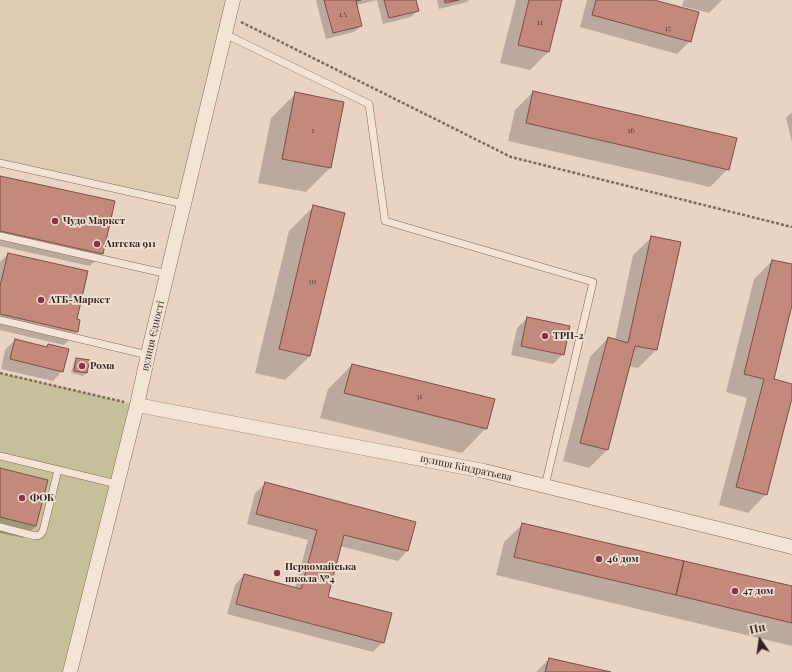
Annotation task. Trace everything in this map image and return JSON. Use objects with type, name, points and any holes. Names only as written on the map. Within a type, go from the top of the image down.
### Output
[{"type":"street","name":"вулиця Єдності","points":[[70,672],[137,405],[234,0]]},
{"type":"street","name":"вулиця Кіндратьєва","points":[[137,405],[484,471],[792,547]]},
{"type":"lane","points":[[225,34],[369,104],[385,221],[593,282],[545,486]]},
{"type":"lane","points":[[0,162],[184,204]]},
{"type":"lane","points":[[0,236],[168,274]]},
{"type":"lane","points":[[0,320],[148,355]]},
{"type":"lane","points":[[0,456],[117,484]]},
{"type":"lane","points":[[0,527],[36,536],[40,535],[43,532],[58,470]]},
{"type":"path","points":[[230,16],[511,157],[792,227]]},
{"type":"path","points":[[0,373],[137,405]]},
{"type":"shaded area","points":[[0,0],[233,0],[184,204],[0,163]]},
{"type":"shaded area","points":[[0,373],[137,405],[70,672],[0,672]]},
{"type":"building","points":[[324,0],[361,0],[356,1],[362,26],[333,33]]},
{"type":"building","points":[[384,0],[416,0],[419,11],[389,18]]},
{"type":"building","points":[[445,0],[459,0],[445,3]]},
{"type":"building","points":[[529,0],[562,0],[549,52],[518,45]]},
{"type":"building","points":[[596,0],[654,0],[699,12],[691,42],[592,15]]},
{"type":"building","points":[[533,91],[737,138],[729,170],[526,123]]},
{"type":"building","points":[[295,92],[344,102],[331,168],[282,159]]},
{"type":"building","name":"Чудо Маркет","points":[[0,176],[115,201],[103,254],[0,231]]},
{"type":"building","points":[[313,205],[345,213],[310,356],[279,349]]},
{"type":"building","points":[[651,236],[681,242],[657,350],[635,346],[608,450],[580,443],[608,337],[628,343]]},
{"type":"building","name":"АТБ-Маркет","points":[[8,253],[88,271],[77,319],[80,320],[78,332],[0,314],[0,286]]},
{"type":"building","points":[[772,260],[792,264],[792,305],[774,379],[792,384],[792,398],[767,495],[736,487],[764,379],[744,374]]},
{"type":"building","name":"ТРП-2","points":[[527,317],[570,326],[564,355],[521,346]]},
{"type":"building","points":[[15,339],[47,347],[48,344],[69,349],[63,372],[10,359]]},
{"type":"building","points":[[76,358],[90,360],[87,373],[74,371]]},
{"type":"building","points":[[352,364],[495,399],[487,429],[344,393]]},
{"type":"building","name":"ФОК","points":[[0,468],[48,480],[36,526],[0,517]]},
{"type":"building","points":[[265,482],[416,522],[408,551],[344,535],[328,597],[392,613],[384,643],[236,604],[244,574],[301,589],[317,530],[256,514]]},
{"type":"building","name":"46 дом","points":[[522,523],[684,561],[676,595],[514,557]]},
{"type":"building","name":"47 дом","points":[[684,561],[792,586],[792,623],[676,595]]},
{"type":"building","points":[[549,658],[611,672],[545,672]]},
{"type":"place","name":"Чудо Маркет","points":[[55,221]]},
{"type":"place","name":"Аптека 911","points":[[97,244]]},
{"type":"place","name":"АТБ-Маркет","points":[[41,300]]},
{"type":"place","name":"ТРП-2","points":[[545,336]]},
{"type":"place","name":"Рома","points":[[82,366]]},
{"type":"place","name":"ФОК","points":[[22,498]]},
{"type":"place","name":"46 дом","points":[[599,559]]},
{"type":"place","name":"Первомайська школа №4","points":[[277,573]]},
{"type":"place","name":"47 дом","points":[[735,591]]}]
